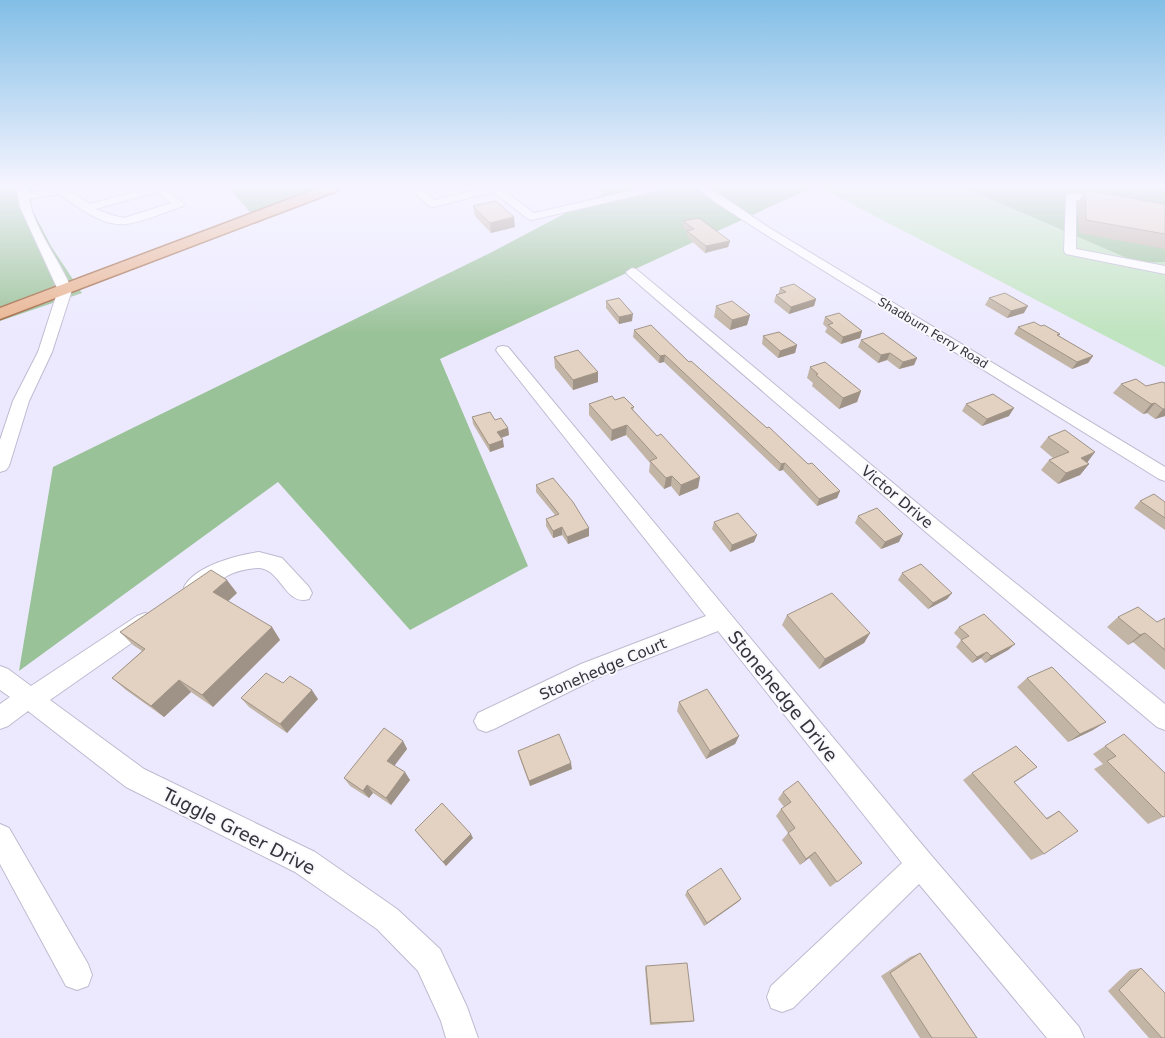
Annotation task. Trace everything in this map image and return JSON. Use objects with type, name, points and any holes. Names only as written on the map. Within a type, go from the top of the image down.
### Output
[{"type":"main road","points":[[0,314],[63,284],[179,236]]},
{"type":"main road","points":[[0,298],[63,284],[196,236]]},
{"type":"street","points":[[0,466],[21,402],[45,352],[63,284],[38,236]]},
{"type":"street","name":"Shadburn Ferry Road","points":[[777,236],[1165,475]]},
{"type":"street","points":[[1075,236],[1070,251],[1165,270]]},
{"type":"street","name":"Victor Drive","points":[[632,272],[934,528],[1165,719]]},
{"type":"street","name":"Stonehedge Drive","points":[[504,350],[920,864],[1068,1038]]},
{"type":"street","points":[[181,597],[220,570],[237,563],[259,560],[275,564],[302,593]]},
{"type":"street","points":[[0,718],[158,613]]},
{"type":"street","name":"Stonehedge Court","points":[[486,721],[589,671],[721,620]]},
{"type":"street","name":"Tuggle Greer Drive","points":[[0,676],[135,778],[305,862],[387,919],[430,960],[456,1018],[462,1038]]},
{"type":"street","points":[[0,837],[77,975]]},
{"type":"street","points":[[782,997],[920,864]]},
{"type":"green space","points":[[0,236],[46,236],[82,293],[0,321]]},
{"type":"green space","points":[[522,236],[706,236],[440,359],[528,566],[410,630],[278,482],[19,671],[53,467]]},
{"type":"green space","points":[[914,236],[1077,236],[1138,263],[1165,262],[1165,367]]},
{"type":"green space","points":[[1077,236],[1165,236],[1165,262],[1138,263]]},
{"type":"building","points":[[694,236],[724,236],[730,241],[706,246]]},
{"type":"building","points":[[794,284],[816,299],[791,307],[776,295],[786,292],[780,288]]},
{"type":"building","points":[[1005,293],[1028,306],[1011,311],[989,298]]},
{"type":"building","points":[[619,298],[633,314],[619,317],[606,301]]},
{"type":"building","points":[[732,301],[750,315],[732,320],[716,306]]},
{"type":"building","points":[[839,313],[862,331],[843,337],[828,325],[833,323],[825,317]]},
{"type":"building","points":[[1034,322],[1060,334],[1057,335],[1093,356],[1077,362],[1018,327]]},
{"type":"building","points":[[651,325],[689,362],[691,361],[767,428],[769,427],[808,464],[812,463],[840,491],[819,499],[785,463],[781,464],[665,355],[660,356],[634,330]]},
{"type":"building","points":[[779,332],[797,345],[780,351],[763,336]]},
{"type":"building","points":[[883,333],[917,358],[903,362],[890,353],[881,355],[861,340]]},
{"type":"building","points":[[578,350],[598,372],[573,380],[554,357]]},
{"type":"building","points":[[825,362],[861,391],[843,398],[816,375],[818,374],[810,367]]},
{"type":"building","points":[[1136,379],[1146,386],[1165,383],[1165,409],[1155,403],[1151,404],[1121,384]]},
{"type":"building","points":[[993,394],[1014,408],[987,419],[966,404]]},
{"type":"building","points":[[612,396],[615,400],[624,397],[634,407],[631,408],[657,436],[661,434],[700,477],[681,485],[672,476],[666,478],[650,461],[657,458],[627,425],[612,430],[589,404]]},
{"type":"building","points":[[490,412],[495,420],[501,418],[508,428],[497,432],[503,440],[489,445],[472,417]]},
{"type":"building","points":[[1065,430],[1095,452],[1081,458],[1089,464],[1066,473],[1049,460],[1069,452],[1048,437]]},
{"type":"building","points":[[553,478],[573,502],[589,528],[567,537],[562,527],[553,531],[546,519],[559,514],[536,485]]},
{"type":"building","points":[[1154,494],[1165,502],[1165,518],[1140,501]]},
{"type":"building","points":[[877,508],[903,534],[885,542],[858,516]]},
{"type":"building","points":[[738,513],[757,535],[732,545],[714,522]]},
{"type":"building","points":[[921,564],[952,593],[933,603],[902,573]]},
{"type":"building","points":[[211,570],[227,580],[213,592],[272,627],[202,695],[179,680],[151,706],[112,678],[145,649],[120,632]]},
{"type":"building","points":[[832,593],[870,633],[825,659],[787,615]]},
{"type":"building","points":[[1138,607],[1157,622],[1165,618],[1165,650],[1145,633],[1140,635],[1118,617]]},
{"type":"building","points":[[984,614],[1015,644],[991,656],[987,652],[977,657],[961,640],[969,636],[959,627]]},
{"type":"building","points":[[1052,667],[1106,722],[1080,734],[1027,678]]},
{"type":"building","points":[[266,673],[283,683],[290,676],[312,690],[280,724],[241,698]]},
{"type":"building","points":[[707,689],[739,736],[710,751],[679,702]]},
{"type":"building","points":[[384,728],[403,741],[387,761],[405,772],[386,798],[367,785],[363,791],[344,778]]},
{"type":"building","points":[[559,734],[571,763],[529,781],[518,751]]},
{"type":"building","points":[[1124,734],[1165,773],[1165,816],[1163,817],[1107,761],[1116,756],[1105,746]]},
{"type":"building","points":[[1016,746],[1037,767],[1014,782],[1047,819],[1059,811],[1078,831],[1044,854],[972,773]]},
{"type":"building","points":[[798,781],[862,863],[837,882],[815,852],[806,859],[788,833],[795,828],[781,809],[791,802],[783,792]]},
{"type":"building","points":[[442,803],[471,834],[443,862],[415,830]]},
{"type":"building","points":[[721,868],[741,899],[707,923],[687,891]]},
{"type":"building","points":[[920,953],[977,1038],[932,1038],[890,973]]},
{"type":"building","points":[[687,963],[694,1021],[651,1023],[646,966]]},
{"type":"building","points":[[1141,968],[1165,993],[1165,1038],[1162,1038],[1119,990]]}]
